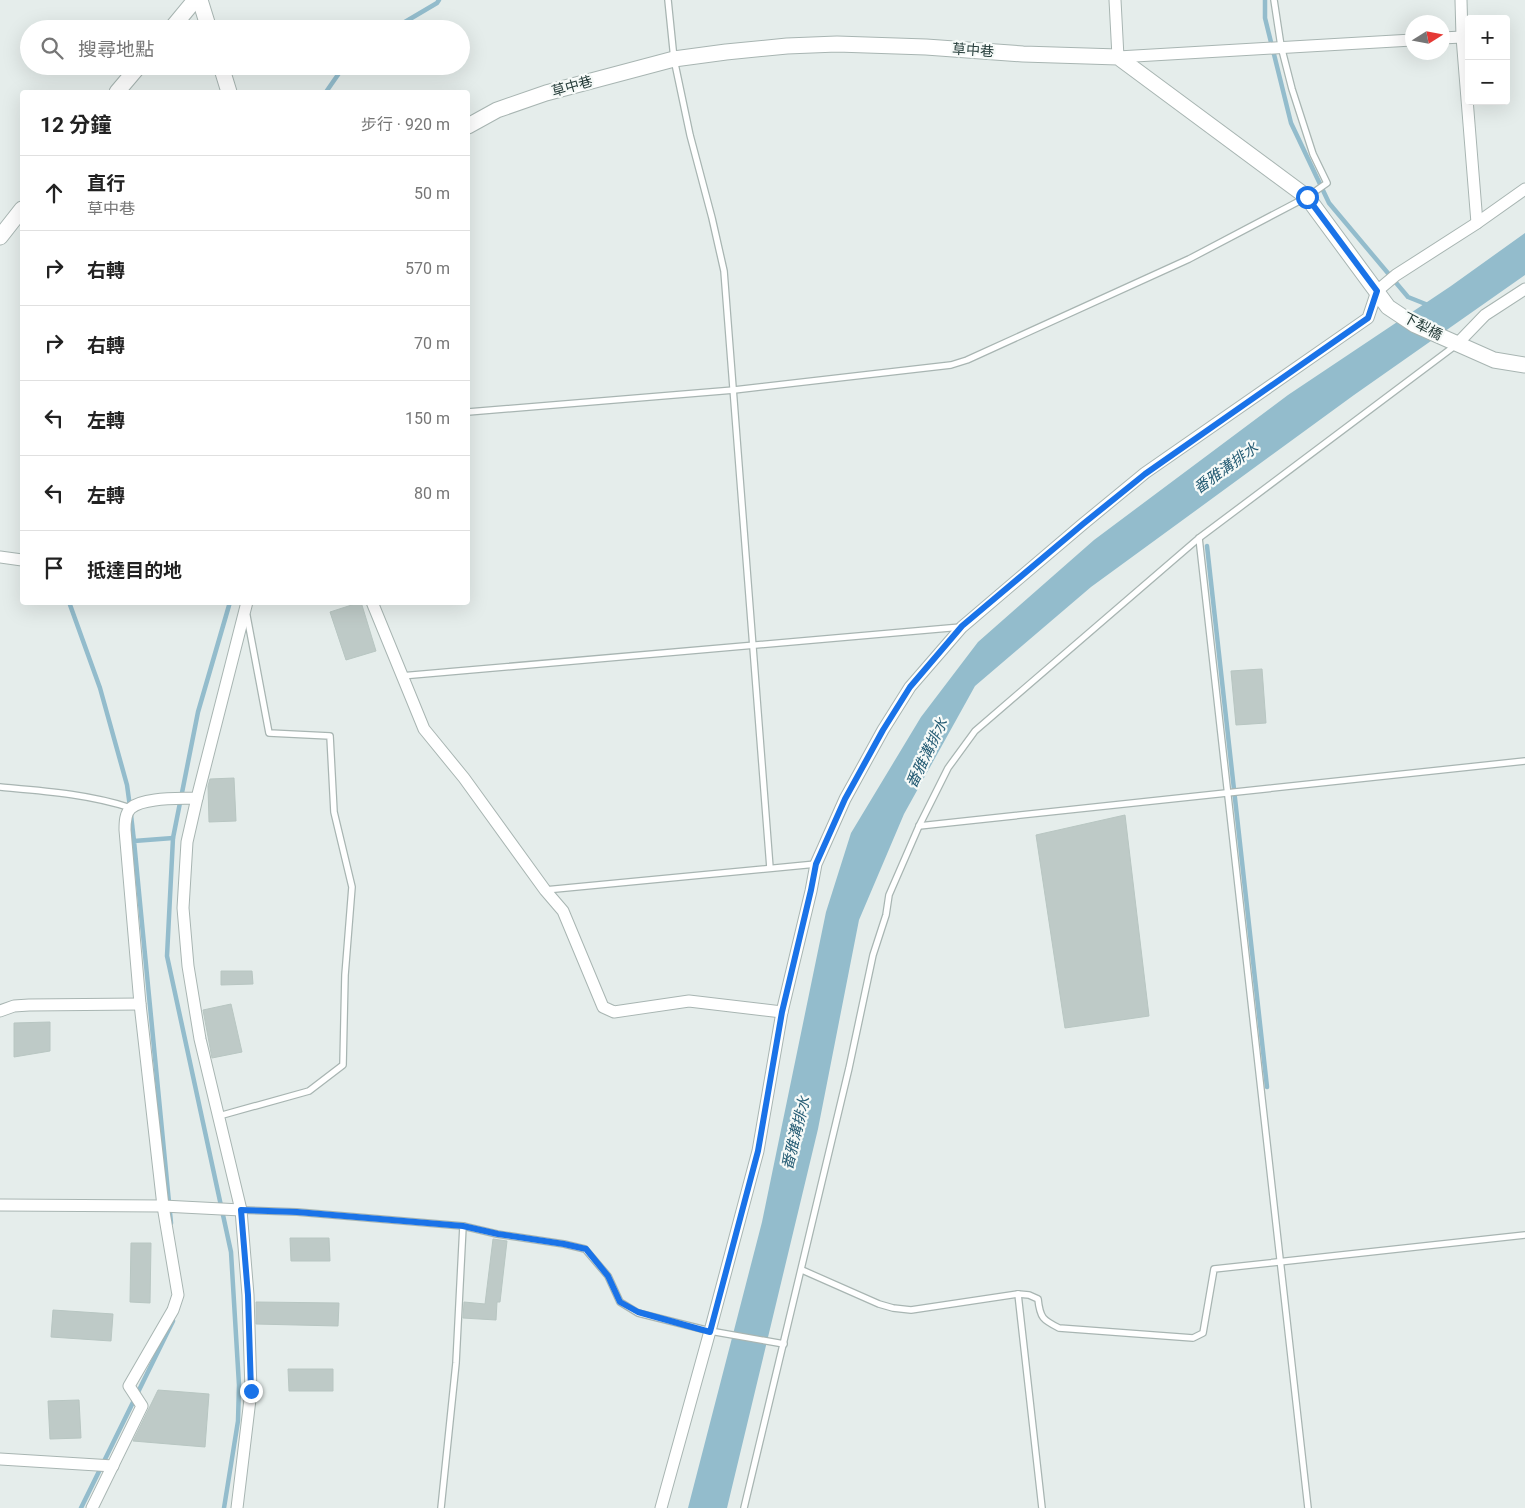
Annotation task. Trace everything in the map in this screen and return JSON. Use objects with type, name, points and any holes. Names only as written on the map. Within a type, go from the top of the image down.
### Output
[{"type":"street","points":[[178,20],[195,0]]},
{"type":"street","points":[[200,0],[206,20]]},
{"type":"street","points":[[1115,0],[1118,57]]},
{"type":"street","points":[[1461,0],[1462,37],[1477,223]]},
{"type":"street","points":[[1450,38],[1462,37]]},
{"type":"street","points":[[1118,57],[1281,46],[1405,40]]},
{"type":"street","name":"草中巷","points":[[470,125],[497,110],[546,93],[674,59],[787,46],[837,44],[1118,57]]},
{"type":"street","points":[[1118,57],[1307,197],[1377,291]]},
{"type":"street","points":[[119,90],[131,75]]},
{"type":"street","points":[[224,75],[228,90]]},
{"type":"street","points":[[660,1508],[710,1332],[758,1151],[782,1012],[816,864],[845,799],[883,730],[910,687],[962,626],[1083,524],[1145,474],[1368,318],[1377,291],[1396,275],[1477,223],[1525,189]]},
{"type":"street","points":[[0,237],[20,212]]},
{"type":"street","points":[[1458,344],[1485,315],[1525,290]]},
{"type":"street","name":"下犁橋","points":[[1377,291],[1388,307],[1415,325],[1494,360],[1525,365]]},
{"type":"street","points":[[0,558],[20,560]]},
{"type":"street","points":[[373,605],[424,729],[464,778],[545,890],[563,911],[603,1007],[614,1012],[689,1001],[782,1012]]},
{"type":"street","points":[[237,1508],[251,1391],[248,1295],[241,1210],[199,1030],[188,966],[183,908],[187,842],[246,606]]},
{"type":"street","points":[[92,1508],[142,1406],[129,1386],[173,1310],[178,1295],[163,1206],[140,1004],[125,830],[126,818],[131,808],[147,801],[197,798]]},
{"type":"street","points":[[0,1010],[14,1006],[29,1005],[140,1004]]},
{"type":"street","points":[[0,1205],[163,1206],[241,1210]]},
{"type":"street","points":[[0,1459],[113,1466]]},
{"type":"lane","points":[[668,0],[674,59],[690,135],[724,271],[770,868]]},
{"type":"lane","points":[[470,412],[734,390],[952,365],[967,360],[1189,259],[1307,197],[1327,183],[1313,154],[1281,46],[1274,0]]},
{"type":"lane","points":[[744,1508],[802,1270],[873,955],[886,916],[889,895],[919,826],[948,768],[975,731],[1199,538],[1458,344]]},
{"type":"lane","points":[[1199,538],[1226,793],[1308,1508]]},
{"type":"lane","points":[[219,1116],[309,1091],[343,1066],[345,975],[352,887],[334,812],[330,736],[269,733],[246,606]]},
{"type":"lane","points":[[401,676],[962,626]]},
{"type":"lane","points":[[919,826],[1525,761]]},
{"type":"lane","points":[[0,787],[67,793],[108,800],[131,808]]},
{"type":"lane","points":[[545,890],[816,864]]},
{"type":"lane","points":[[241,1210],[297,1212],[463,1226],[586,1249],[608,1276],[620,1302],[638,1312],[710,1332],[784,1344]]},
{"type":"lane","points":[[441,1508],[456,1363],[463,1226]]},
{"type":"lane","points":[[802,1270],[893,1308],[911,1310],[1018,1294],[1038,1299],[1040,1313],[1045,1321],[1059,1328],[1193,1338],[1203,1333],[1214,1269],[1525,1235]]},
{"type":"lane","points":[[1018,1294],[1042,1508]]},
{"type":"water","name":"番雅溝排水","points":[[1525,233],[1525,275],[1354,395],[1091,587],[975,686],[904,814],[859,920],[818,1129],[727,1508],[688,1508],[762,1222],[826,912],[851,833],[921,717],[978,642],[1094,540],[1288,395],[1451,286]]},
{"type":"building","points":[[352,605],[362,605],[376,651],[346,660],[330,612]]},
{"type":"building","points":[[1262,669],[1266,723],[1236,725],[1231,671]]},
{"type":"building","points":[[234,778],[236,821],[209,822],[208,786],[210,779]]},
{"type":"building","points":[[1125,815],[1149,1016],[1065,1028],[1036,835]]},
{"type":"building","points":[[221,971],[252,971],[253,984],[221,985]]},
{"type":"building","points":[[231,1004],[242,1052],[212,1058],[203,1010]]},
{"type":"building","points":[[50,1022],[50,1051],[14,1057],[14,1023]]},
{"type":"building","points":[[290,1238],[329,1238],[330,1261],[291,1261]]},
{"type":"building","points":[[493,1239],[507,1241],[496,1320],[463,1318],[464,1302],[485,1304]]},
{"type":"building","points":[[131,1243],[151,1243],[150,1303],[130,1302]]},
{"type":"building","points":[[256,1302],[339,1303],[338,1326],[256,1324]]},
{"type":"building","points":[[53,1310],[113,1314],[111,1341],[51,1337]]},
{"type":"building","points":[[288,1369],[333,1369],[333,1391],[289,1391]]},
{"type":"building","points":[[158,1390],[209,1394],[205,1447],[133,1441]]},
{"type":"building","points":[[79,1400],[81,1438],[50,1439],[48,1401]]},
{"type":"waterway","points":[[408,20],[439,0]]},
{"type":"waterway","points":[[1265,0],[1265,18],[1291,123],[1329,203],[1408,297],[1428,305]]},
{"type":"waterway","points":[[327,90],[338,75]]},
{"type":"waterway","points":[[1207,546],[1267,1087]]},
{"type":"waterway","points":[[70,605],[100,688],[127,785],[130,807]]},
{"type":"waterway","points":[[224,1508],[238,1421],[239,1385],[231,1252],[167,956],[173,838],[198,712],[229,605]]},
{"type":"waterway","points":[[131,815],[134,841]]},
{"type":"waterway","points":[[171,1223],[134,841],[173,838]]},
{"type":"waterway","points":[[81,1508],[173,1321]]},
{"type":"route","points":[[251,1391],[248,1295],[241,1210],[297,1212],[463,1226],[586,1249],[608,1276],[620,1302],[638,1312],[710,1332],[758,1151],[782,1012],[816,864],[845,799],[883,730],[910,687],[962,626],[1145,474],[1368,318],[1377,291],[1307,197]]}]
